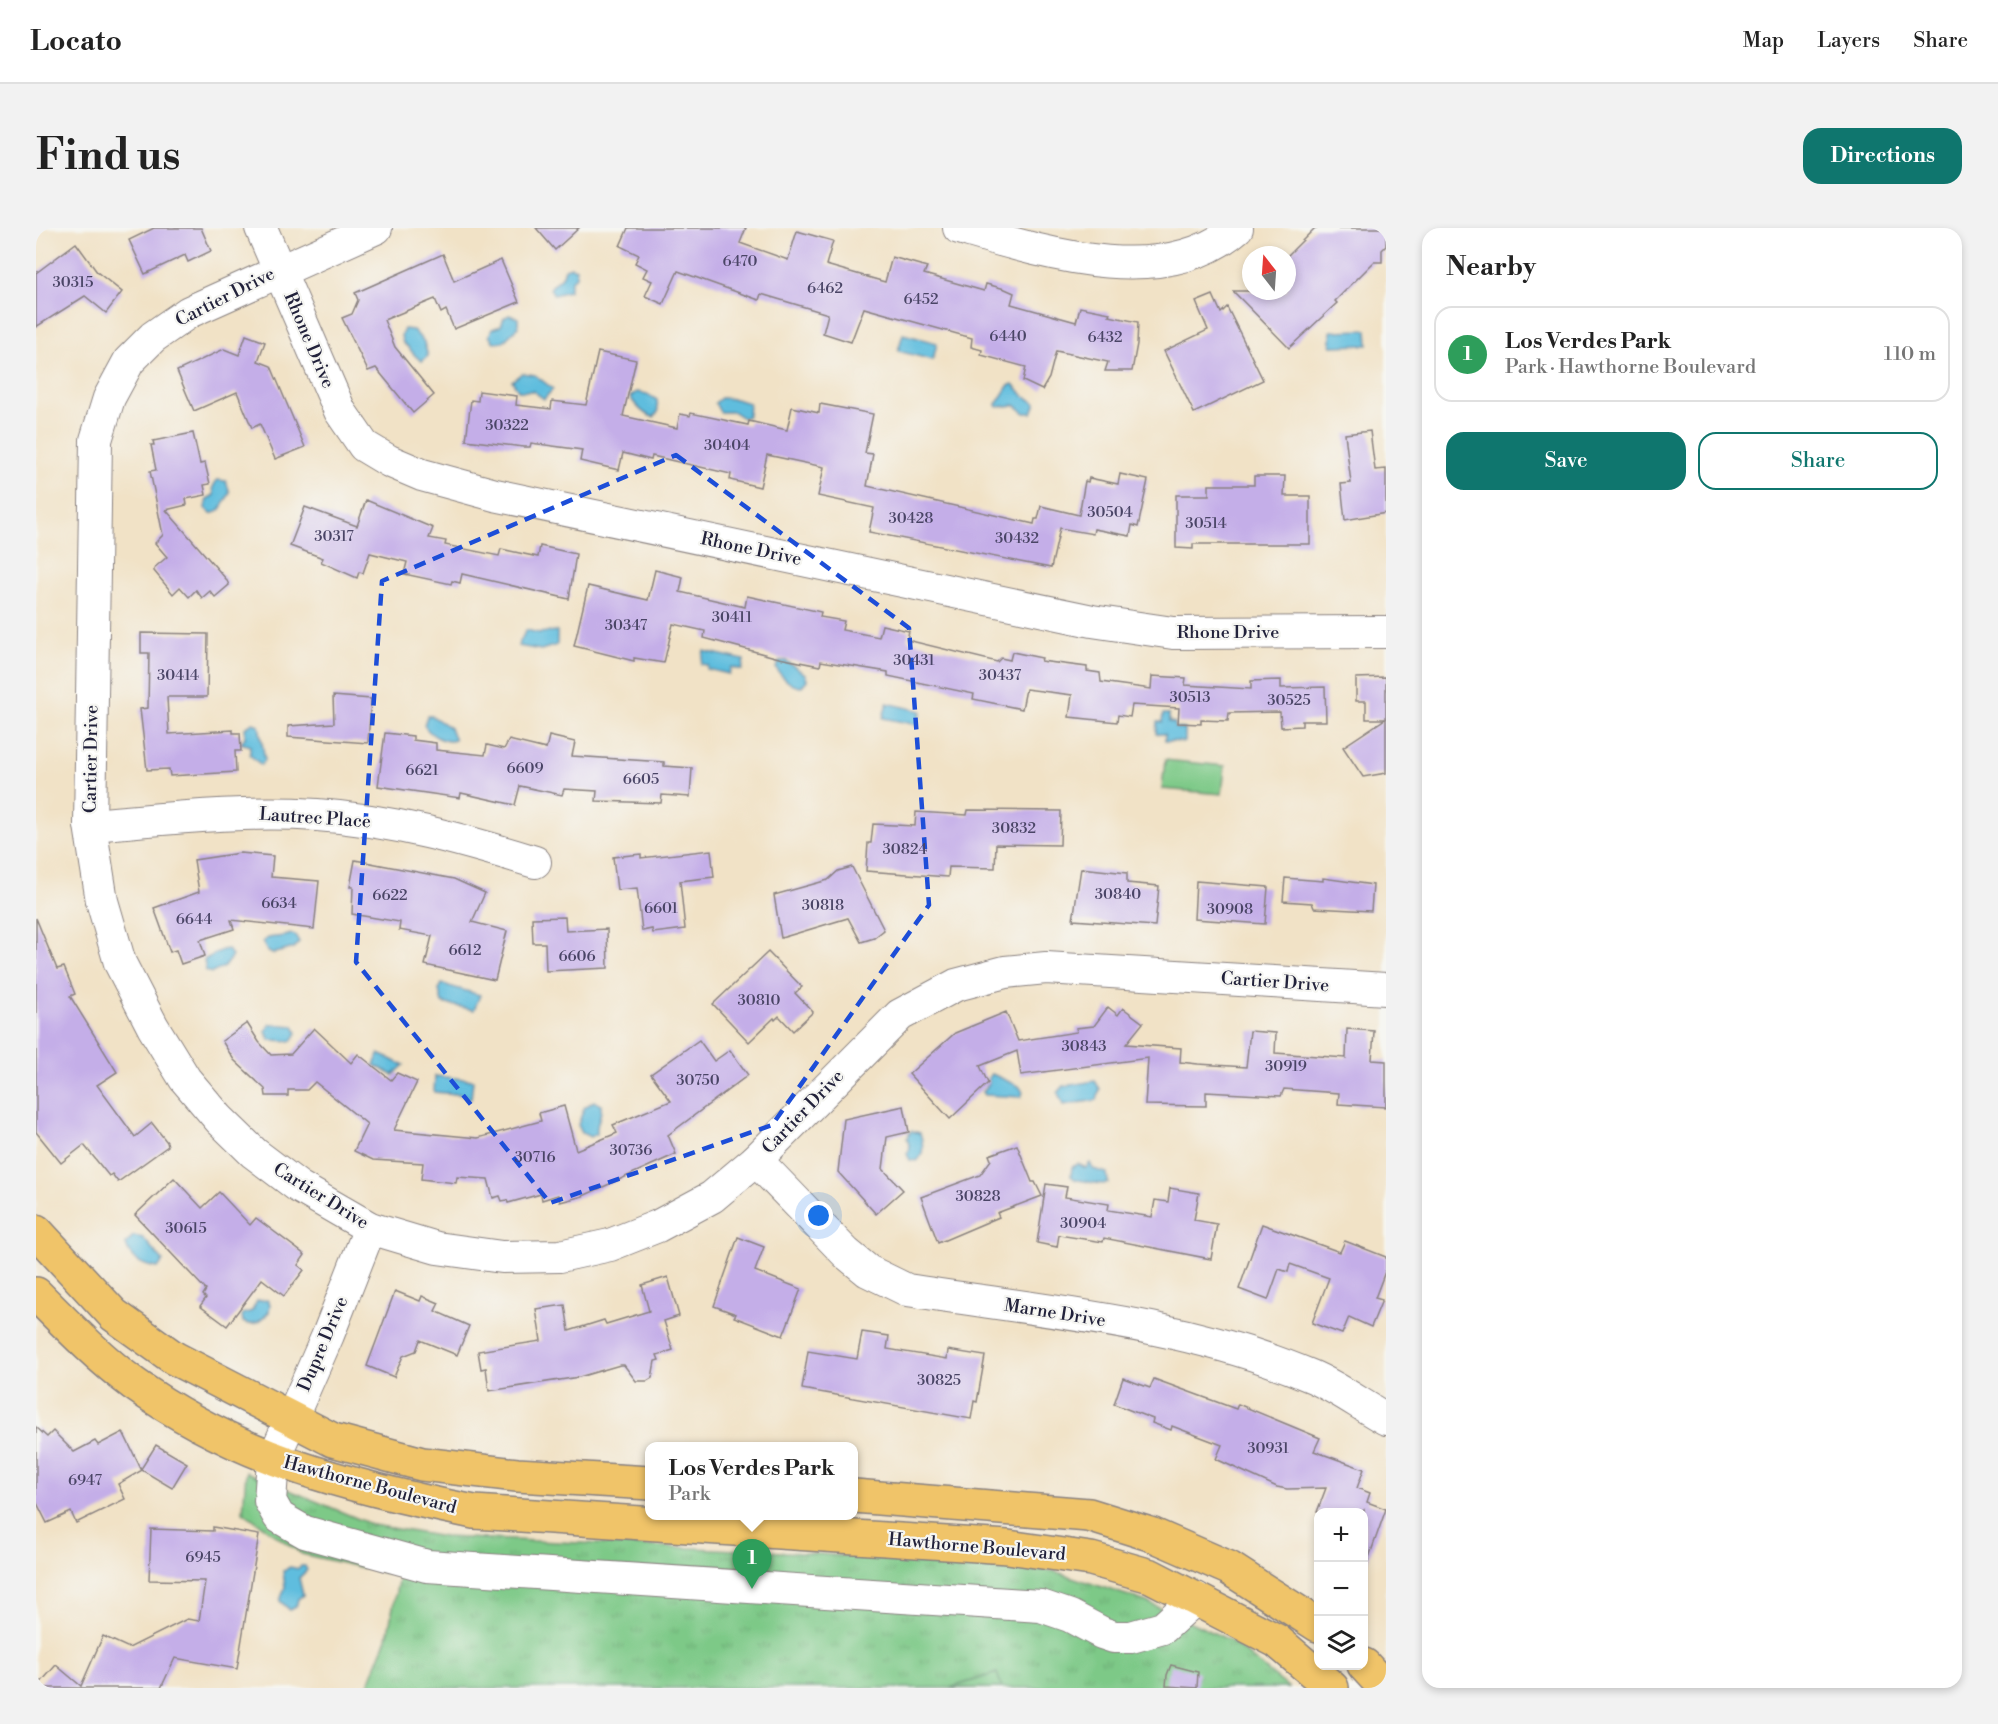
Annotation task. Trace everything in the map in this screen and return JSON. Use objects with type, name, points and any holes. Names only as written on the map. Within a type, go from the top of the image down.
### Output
[{"type":"main road","name":"Hawthorne Boulevard","points":[[36,1231],[114,1315],[174,1358],[333,1440],[422,1464],[517,1474],[645,1483]]},
{"type":"main road","name":"Hawthorne Boulevard","points":[[36,1294],[134,1383],[200,1425],[273,1460],[399,1497],[474,1512],[1008,1547],[1091,1558],[1151,1576],[1276,1641],[1332,1688]]},
{"type":"main road","points":[[858,1496],[1089,1515],[1153,1535],[1228,1568],[1314,1622]]},
{"type":"main road","points":[[1196,1598],[1206,1587],[1223,1584],[1314,1638]]},
{"type":"main road","points":[[1368,1669],[1385,1688]]},
{"type":"street","name":"Rhone Drive","points":[[261,228],[340,411],[364,446],[389,461],[422,475],[507,498],[1092,621],[1173,633],[1386,632]]},
{"type":"street","name":"Cartier Drive","points":[[376,228],[280,269],[189,312],[153,337],[129,361],[109,398],[96,440],[90,825],[102,902],[120,963],[153,1027],[185,1079],[219,1119],[254,1153],[299,1187],[370,1228],[437,1248],[502,1257],[560,1256],[610,1245],[658,1226],[712,1197],[756,1160],[900,1015],[966,983],[1005,972],[1046,968],[1386,989]]},
{"type":"street","points":[[959,228],[1040,251],[1108,262],[1151,262],[1190,253],[1237,228]]},
{"type":"street","name":"Lautrec Place","points":[[90,825],[246,813],[317,815],[380,823],[464,840],[535,862]]},
{"type":"street","name":"Marne Drive","points":[[756,1160],[846,1253],[868,1271],[907,1290],[1167,1331],[1246,1352],[1312,1377],[1386,1419]]},
{"type":"street","name":"Dupre Drive","points":[[273,1460],[370,1228]]},
{"type":"street","points":[[273,1460],[270,1501],[279,1517],[305,1532],[427,1566],[1041,1606],[1070,1616],[1114,1637],[1131,1637],[1163,1629],[1196,1598]]},
{"type":"highlighted area","points":[[676,455],[909,628],[929,905],[772,1125],[550,1203],[356,962],[382,581]]},
{"type":"green space","points":[[1165,760],[1225,766],[1222,794],[1162,789]]},
{"type":"green space","points":[[246,1472],[373,1525],[444,1537],[805,1553],[1054,1571],[1147,1602],[1229,1640],[1289,1688],[367,1688],[387,1638],[399,1576],[302,1554],[243,1512]]},
{"type":"green space","points":[[997,1673],[1002,1688],[950,1688]]},
{"type":"water","points":[[571,267],[576,269],[576,276],[571,281],[569,291],[554,295],[550,288],[562,277],[565,269]]},
{"type":"water","points":[[509,315],[518,318],[518,327],[503,342],[494,342],[489,336],[492,329],[501,326],[504,318]]},
{"type":"water","points":[[404,329],[413,330],[424,342],[428,356],[422,361],[403,343],[401,336]]},
{"type":"water","points":[[1367,330],[1368,345],[1331,346],[1331,331]]},
{"type":"water","points":[[903,334],[937,343],[933,360],[898,351]]},
{"type":"water","points":[[522,373],[535,375],[553,389],[544,399],[533,391],[519,391],[512,381]]},
{"type":"water","points":[[1013,384],[1024,396],[1036,403],[1032,413],[1025,413],[1015,405],[998,407],[996,405],[1008,386]]},
{"type":"water","points":[[637,392],[647,394],[657,400],[658,412],[654,417],[637,407],[632,400],[630,397]]},
{"type":"water","points":[[721,398],[749,403],[748,416],[743,418],[734,412],[720,412],[715,403]]},
{"type":"water","points":[[217,480],[226,481],[230,493],[219,511],[211,514],[205,508],[207,499],[214,495],[213,487]]},
{"type":"water","points":[[526,630],[539,633],[557,631],[557,645],[541,650],[518,646]]},
{"type":"water","points":[[704,651],[744,660],[742,670],[731,667],[729,674],[707,669],[708,665],[701,664]]},
{"type":"water","points":[[780,661],[786,661],[805,674],[807,680],[801,687],[790,683],[781,675],[776,668]]},
{"type":"water","points":[[887,703],[921,711],[917,725],[883,718]]},
{"type":"water","points":[[1163,714],[1169,714],[1169,722],[1175,723],[1175,728],[1185,729],[1185,742],[1165,741],[1165,734],[1156,734],[1157,722],[1162,722]]},
{"type":"water","points":[[427,716],[432,716],[450,728],[455,740],[446,741],[429,732],[424,725]]},
{"type":"water","points":[[253,723],[259,725],[265,760],[261,765],[250,755],[250,746],[241,743],[245,737],[245,728]]},
{"type":"water","points":[[295,935],[299,942],[294,948],[272,954],[267,951],[262,942],[268,938]]},
{"type":"water","points":[[228,949],[232,956],[224,967],[212,973],[206,971],[204,960]]},
{"type":"water","points":[[442,984],[480,995],[474,1010],[442,1003],[439,990]]},
{"type":"water","points":[[270,1024],[294,1026],[297,1033],[292,1041],[270,1040],[266,1031]]},
{"type":"water","points":[[379,1054],[404,1065],[393,1075],[374,1065]]},
{"type":"water","points":[[992,1074],[1019,1086],[1023,1092],[1021,1097],[985,1095],[983,1092]]},
{"type":"water","points":[[435,1076],[473,1080],[471,1099],[467,1099],[466,1095],[434,1092]]},
{"type":"water","points":[[1095,1081],[1100,1089],[1097,1100],[1063,1105],[1058,1093],[1064,1086]]},
{"type":"water","points":[[594,1101],[601,1105],[601,1112],[597,1134],[590,1137],[582,1133],[578,1125],[584,1108]]},
{"type":"water","points":[[911,1131],[920,1133],[922,1140],[923,1148],[917,1161],[910,1160],[907,1154],[910,1148],[907,1138]]},
{"type":"water","points":[[1090,1163],[1093,1169],[1107,1173],[1108,1183],[1076,1180],[1071,1176],[1072,1167],[1078,1164],[1086,1168]]},
{"type":"water","points":[[133,1236],[143,1238],[163,1261],[158,1268],[147,1266],[133,1258],[126,1244]]},
{"type":"water","points":[[267,1300],[270,1304],[269,1312],[264,1318],[254,1324],[243,1322],[242,1314],[252,1311],[257,1301]]},
{"type":"water","points":[[305,1566],[307,1570],[299,1578],[303,1595],[298,1599],[296,1607],[290,1610],[280,1601],[285,1587],[283,1571],[290,1567],[299,1569]]},
{"type":"building","points":[[154,228],[201,228],[211,251],[188,262],[185,255],[145,274],[129,240]]},
{"type":"building","points":[[536,228],[579,228],[555,250]]},
{"type":"building","points":[[628,228],[746,228],[740,243],[788,260],[797,231],[833,241],[826,265],[885,282],[892,257],[927,267],[924,274],[984,291],[986,284],[1005,289],[1014,293],[1011,304],[1076,322],[1080,307],[1110,313],[1109,316],[1138,322],[1132,371],[1105,371],[1108,362],[1056,351],[1049,378],[1042,390],[1023,381],[1026,367],[981,355],[982,350],[971,347],[972,338],[864,308],[851,342],[823,333],[828,314],[761,294],[759,300],[678,271],[663,304],[645,296],[652,281],[643,277],[647,269],[635,263],[639,255],[620,246]]},
{"type":"building","points":[[1315,228],[1386,228],[1386,246],[1382,250],[1382,262],[1374,262],[1335,301],[1337,303],[1289,348],[1233,291],[1242,291],[1242,300],[1296,300],[1296,247]]},
{"type":"building","points":[[76,243],[97,272],[122,292],[106,313],[85,296],[36,327],[36,273]]},
{"type":"building","points":[[443,254],[454,281],[501,260],[519,302],[454,329],[446,310],[441,313],[435,299],[384,320],[395,347],[434,395],[413,413],[376,368],[368,371],[342,318],[352,314],[358,300],[355,293]]},
{"type":"building","points":[[1213,295],[1221,313],[1227,307],[1263,380],[1194,413],[1164,351],[1208,330],[1196,302]]},
{"type":"building","points":[[246,335],[265,342],[258,361],[271,366],[305,447],[275,459],[260,424],[252,428],[237,392],[194,411],[177,371],[224,349],[239,355]]},
{"type":"building","points":[[598,352],[636,360],[623,416],[677,428],[680,414],[690,416],[691,413],[748,425],[749,421],[787,430],[792,407],[819,413],[820,404],[873,414],[865,453],[873,454],[867,486],[1034,524],[1035,519],[1038,519],[1041,506],[1079,515],[1085,481],[1088,482],[1089,478],[1118,484],[1120,474],[1148,480],[1138,527],[1132,525],[1130,536],[1094,529],[1093,534],[1060,528],[1051,568],[869,532],[874,508],[818,496],[824,467],[767,455],[760,487],[730,480],[731,474],[652,456],[651,460],[623,453],[619,470],[580,461],[582,450],[531,443],[530,447],[524,447],[466,440],[471,400],[478,401],[479,391],[517,396],[516,405],[551,409],[552,401],[586,405]]},
{"type":"building","points":[[1370,431],[1375,470],[1386,469],[1386,513],[1345,520],[1341,484],[1351,483],[1345,434]]},
{"type":"building","points":[[193,433],[200,464],[205,463],[210,484],[204,485],[206,495],[186,499],[187,505],[166,510],[226,579],[229,585],[215,597],[210,591],[202,598],[196,590],[189,597],[180,587],[173,594],[154,571],[154,568],[167,557],[155,543],[163,535],[150,471],[156,470],[151,445],[154,445],[153,441]]},
{"type":"building","points":[[1254,476],[1285,476],[1284,496],[1310,496],[1310,544],[1193,544],[1193,549],[1176,548],[1176,495],[1209,495],[1209,485],[1254,485]]},
{"type":"building","points":[[366,500],[433,528],[429,538],[446,541],[445,545],[499,556],[501,549],[538,557],[540,546],[576,554],[569,599],[462,574],[460,583],[452,581],[451,584],[404,574],[407,562],[370,553],[363,573],[359,572],[357,578],[321,562],[323,558],[290,546],[305,507],[357,526]]},
{"type":"building","points":[[655,570],[683,577],[680,592],[745,607],[747,596],[821,612],[820,617],[844,621],[842,630],[879,637],[882,625],[909,631],[907,640],[997,662],[1001,658],[1010,660],[1012,652],[1042,658],[1041,661],[1087,667],[1087,671],[1100,673],[1101,682],[1151,689],[1152,676],[1186,678],[1185,685],[1251,689],[1251,681],[1281,680],[1281,688],[1325,687],[1326,721],[1302,721],[1302,726],[1281,727],[1280,712],[1229,713],[1228,721],[1201,720],[1201,724],[1178,723],[1179,708],[1132,705],[1130,717],[1118,715],[1117,722],[1069,717],[1072,695],[1026,689],[1022,709],[973,699],[974,694],[888,676],[888,672],[821,661],[820,666],[779,658],[704,638],[705,631],[673,624],[664,663],[634,658],[634,661],[574,646],[588,586],[648,600]]},
{"type":"building","points":[[141,633],[208,634],[207,697],[167,697],[169,734],[233,730],[233,733],[240,733],[241,751],[235,751],[236,772],[170,776],[169,769],[147,770],[140,709],[148,708],[149,653],[141,653]]},
{"type":"building","points":[[1386,677],[1386,773],[1363,777],[1343,747],[1385,719],[1366,719],[1366,701],[1356,701],[1356,678]]},
{"type":"building","points":[[333,696],[371,699],[368,743],[288,737],[288,726],[334,723]]},
{"type":"building","points":[[385,733],[413,736],[413,740],[436,743],[436,750],[485,755],[487,745],[504,749],[509,740],[546,749],[549,736],[575,742],[572,756],[664,762],[664,766],[692,768],[690,797],[662,795],[661,803],[596,801],[597,791],[564,789],[562,795],[520,786],[515,805],[461,793],[460,798],[378,786]]},
{"type":"building","points":[[968,810],[1061,811],[1060,845],[996,844],[995,868],[949,867],[948,877],[866,871],[868,843],[871,843],[873,824],[915,826],[916,812],[967,815]]},
{"type":"building","points":[[711,850],[714,877],[680,881],[685,929],[653,933],[652,929],[642,931],[637,888],[617,890],[613,857],[641,854],[641,858]]},
{"type":"building","points":[[240,853],[273,856],[271,877],[319,881],[314,929],[231,920],[234,929],[200,940],[205,956],[181,964],[176,950],[170,952],[154,908],[199,892],[194,860]]},
{"type":"building","points":[[355,860],[454,879],[485,893],[472,922],[507,931],[495,980],[425,965],[432,936],[399,930],[400,922],[352,914],[353,887],[350,887]]},
{"type":"building","points":[[852,867],[884,930],[874,938],[861,942],[848,918],[781,938],[774,895],[828,880],[838,871]]},
{"type":"building","points":[[1081,868],[1127,873],[1127,883],[1159,886],[1155,926],[1073,920]]},
{"type":"building","points":[[1285,878],[1323,881],[1323,878],[1373,885],[1371,911],[1314,908],[1312,903],[1283,901]]},
{"type":"building","points":[[1196,881],[1268,887],[1265,924],[1194,919]]},
{"type":"building","points":[[565,917],[566,931],[607,929],[608,968],[546,971],[545,943],[533,943],[532,918]]},
{"type":"building","points":[[36,918],[57,969],[64,967],[75,994],[70,996],[117,1072],[97,1085],[135,1137],[152,1123],[167,1142],[168,1146],[118,1182],[112,1174],[109,1176],[84,1145],[61,1163],[36,1132]]},
{"type":"building","points":[[768,952],[802,987],[795,993],[813,1012],[793,1031],[779,1016],[775,1020],[774,1018],[749,1042],[713,1004]]},
{"type":"building","points":[[1108,1007],[1118,1015],[1123,1008],[1143,1023],[1126,1044],[1181,1048],[1180,1062],[1198,1064],[1246,1067],[1250,1031],[1276,1033],[1275,1053],[1346,1058],[1347,1029],[1374,1031],[1372,1060],[1386,1061],[1386,1107],[1338,1104],[1339,1093],[1284,1089],[1281,1096],[1206,1092],[1206,1106],[1145,1105],[1148,1058],[1021,1075],[1017,1051],[980,1066],[988,1083],[950,1119],[909,1074],[955,1033],[1006,1012],[1018,1041],[1077,1032],[1076,1028],[1094,1026]]},
{"type":"building","points":[[247,1023],[271,1055],[291,1054],[314,1028],[351,1063],[358,1054],[391,1080],[397,1073],[417,1082],[394,1130],[478,1138],[541,1121],[539,1113],[564,1106],[576,1150],[617,1133],[613,1125],[671,1101],[651,1074],[699,1040],[714,1061],[730,1050],[748,1075],[668,1135],[676,1154],[583,1196],[560,1202],[558,1195],[542,1200],[541,1194],[508,1203],[507,1200],[502,1201],[500,1196],[493,1198],[488,1179],[457,1177],[456,1183],[421,1179],[423,1163],[373,1160],[354,1151],[367,1124],[315,1082],[307,1090],[288,1090],[288,1096],[266,1096],[265,1089],[234,1060],[222,1041]]},
{"type":"building","points":[[904,1106],[909,1132],[887,1137],[883,1169],[903,1190],[876,1214],[838,1172],[844,1119]]},
{"type":"building","points":[[1017,1145],[1032,1182],[1035,1182],[1042,1196],[997,1213],[999,1217],[938,1243],[921,1197],[980,1175],[991,1160],[989,1155]]},
{"type":"building","points":[[174,1178],[202,1208],[219,1192],[250,1225],[256,1218],[305,1255],[298,1265],[304,1270],[284,1296],[262,1279],[227,1326],[200,1306],[206,1298],[203,1295],[206,1290],[135,1215]]},
{"type":"building","points":[[1046,1184],[1067,1187],[1065,1197],[1109,1204],[1108,1210],[1152,1217],[1155,1200],[1168,1202],[1170,1188],[1199,1193],[1194,1220],[1217,1224],[1211,1259],[1104,1238],[1103,1242],[1059,1235],[1057,1247],[1037,1243]]},
{"type":"building","points":[[1262,1224],[1340,1252],[1345,1241],[1386,1257],[1386,1269],[1375,1298],[1382,1300],[1371,1327],[1349,1317],[1342,1334],[1312,1323],[1329,1278],[1290,1264],[1288,1272],[1279,1269],[1268,1300],[1239,1289]]},
{"type":"building","points":[[738,1237],[764,1247],[755,1271],[801,1289],[783,1336],[734,1317],[736,1314],[714,1306]]},
{"type":"building","points":[[668,1277],[679,1316],[664,1321],[673,1350],[657,1355],[659,1360],[655,1361],[652,1378],[647,1381],[636,1381],[624,1365],[620,1365],[579,1377],[489,1391],[486,1368],[481,1369],[478,1351],[541,1341],[536,1309],[565,1305],[569,1331],[604,1320],[606,1324],[649,1311],[642,1285]]},
{"type":"building","points":[[395,1291],[420,1301],[422,1296],[439,1303],[435,1311],[469,1326],[457,1355],[420,1340],[416,1351],[403,1356],[394,1377],[367,1366]]},
{"type":"building","points":[[862,1332],[889,1336],[887,1349],[947,1359],[948,1350],[985,1356],[977,1402],[974,1401],[971,1419],[802,1389],[808,1351],[857,1359]]},
{"type":"building","points":[[1123,1378],[1150,1388],[1154,1379],[1236,1409],[1238,1404],[1320,1438],[1314,1451],[1364,1469],[1357,1488],[1370,1493],[1367,1502],[1386,1509],[1368,1560],[1368,1508],[1318,1508],[1326,1488],[1277,1487],[1216,1459],[1222,1445],[1172,1426],[1171,1430],[1152,1423],[1153,1419],[1114,1404]]},
{"type":"building","points":[[36,1427],[47,1437],[53,1431],[74,1452],[95,1441],[98,1445],[123,1432],[141,1469],[156,1445],[187,1463],[172,1488],[142,1470],[118,1484],[125,1499],[76,1523],[71,1512],[47,1523],[36,1501]]},
{"type":"building","points":[[213,1527],[259,1535],[237,1669],[175,1658],[161,1688],[36,1688],[56,1665],[81,1686],[103,1636],[129,1648],[187,1619],[199,1621],[205,1581],[149,1580],[151,1529],[213,1531]]},
{"type":"building","points":[[1171,1665],[1198,1672],[1197,1688],[1166,1686]]},
{"type":"place","name":"Los Verdes Park","points":[[752,1589]]}]
